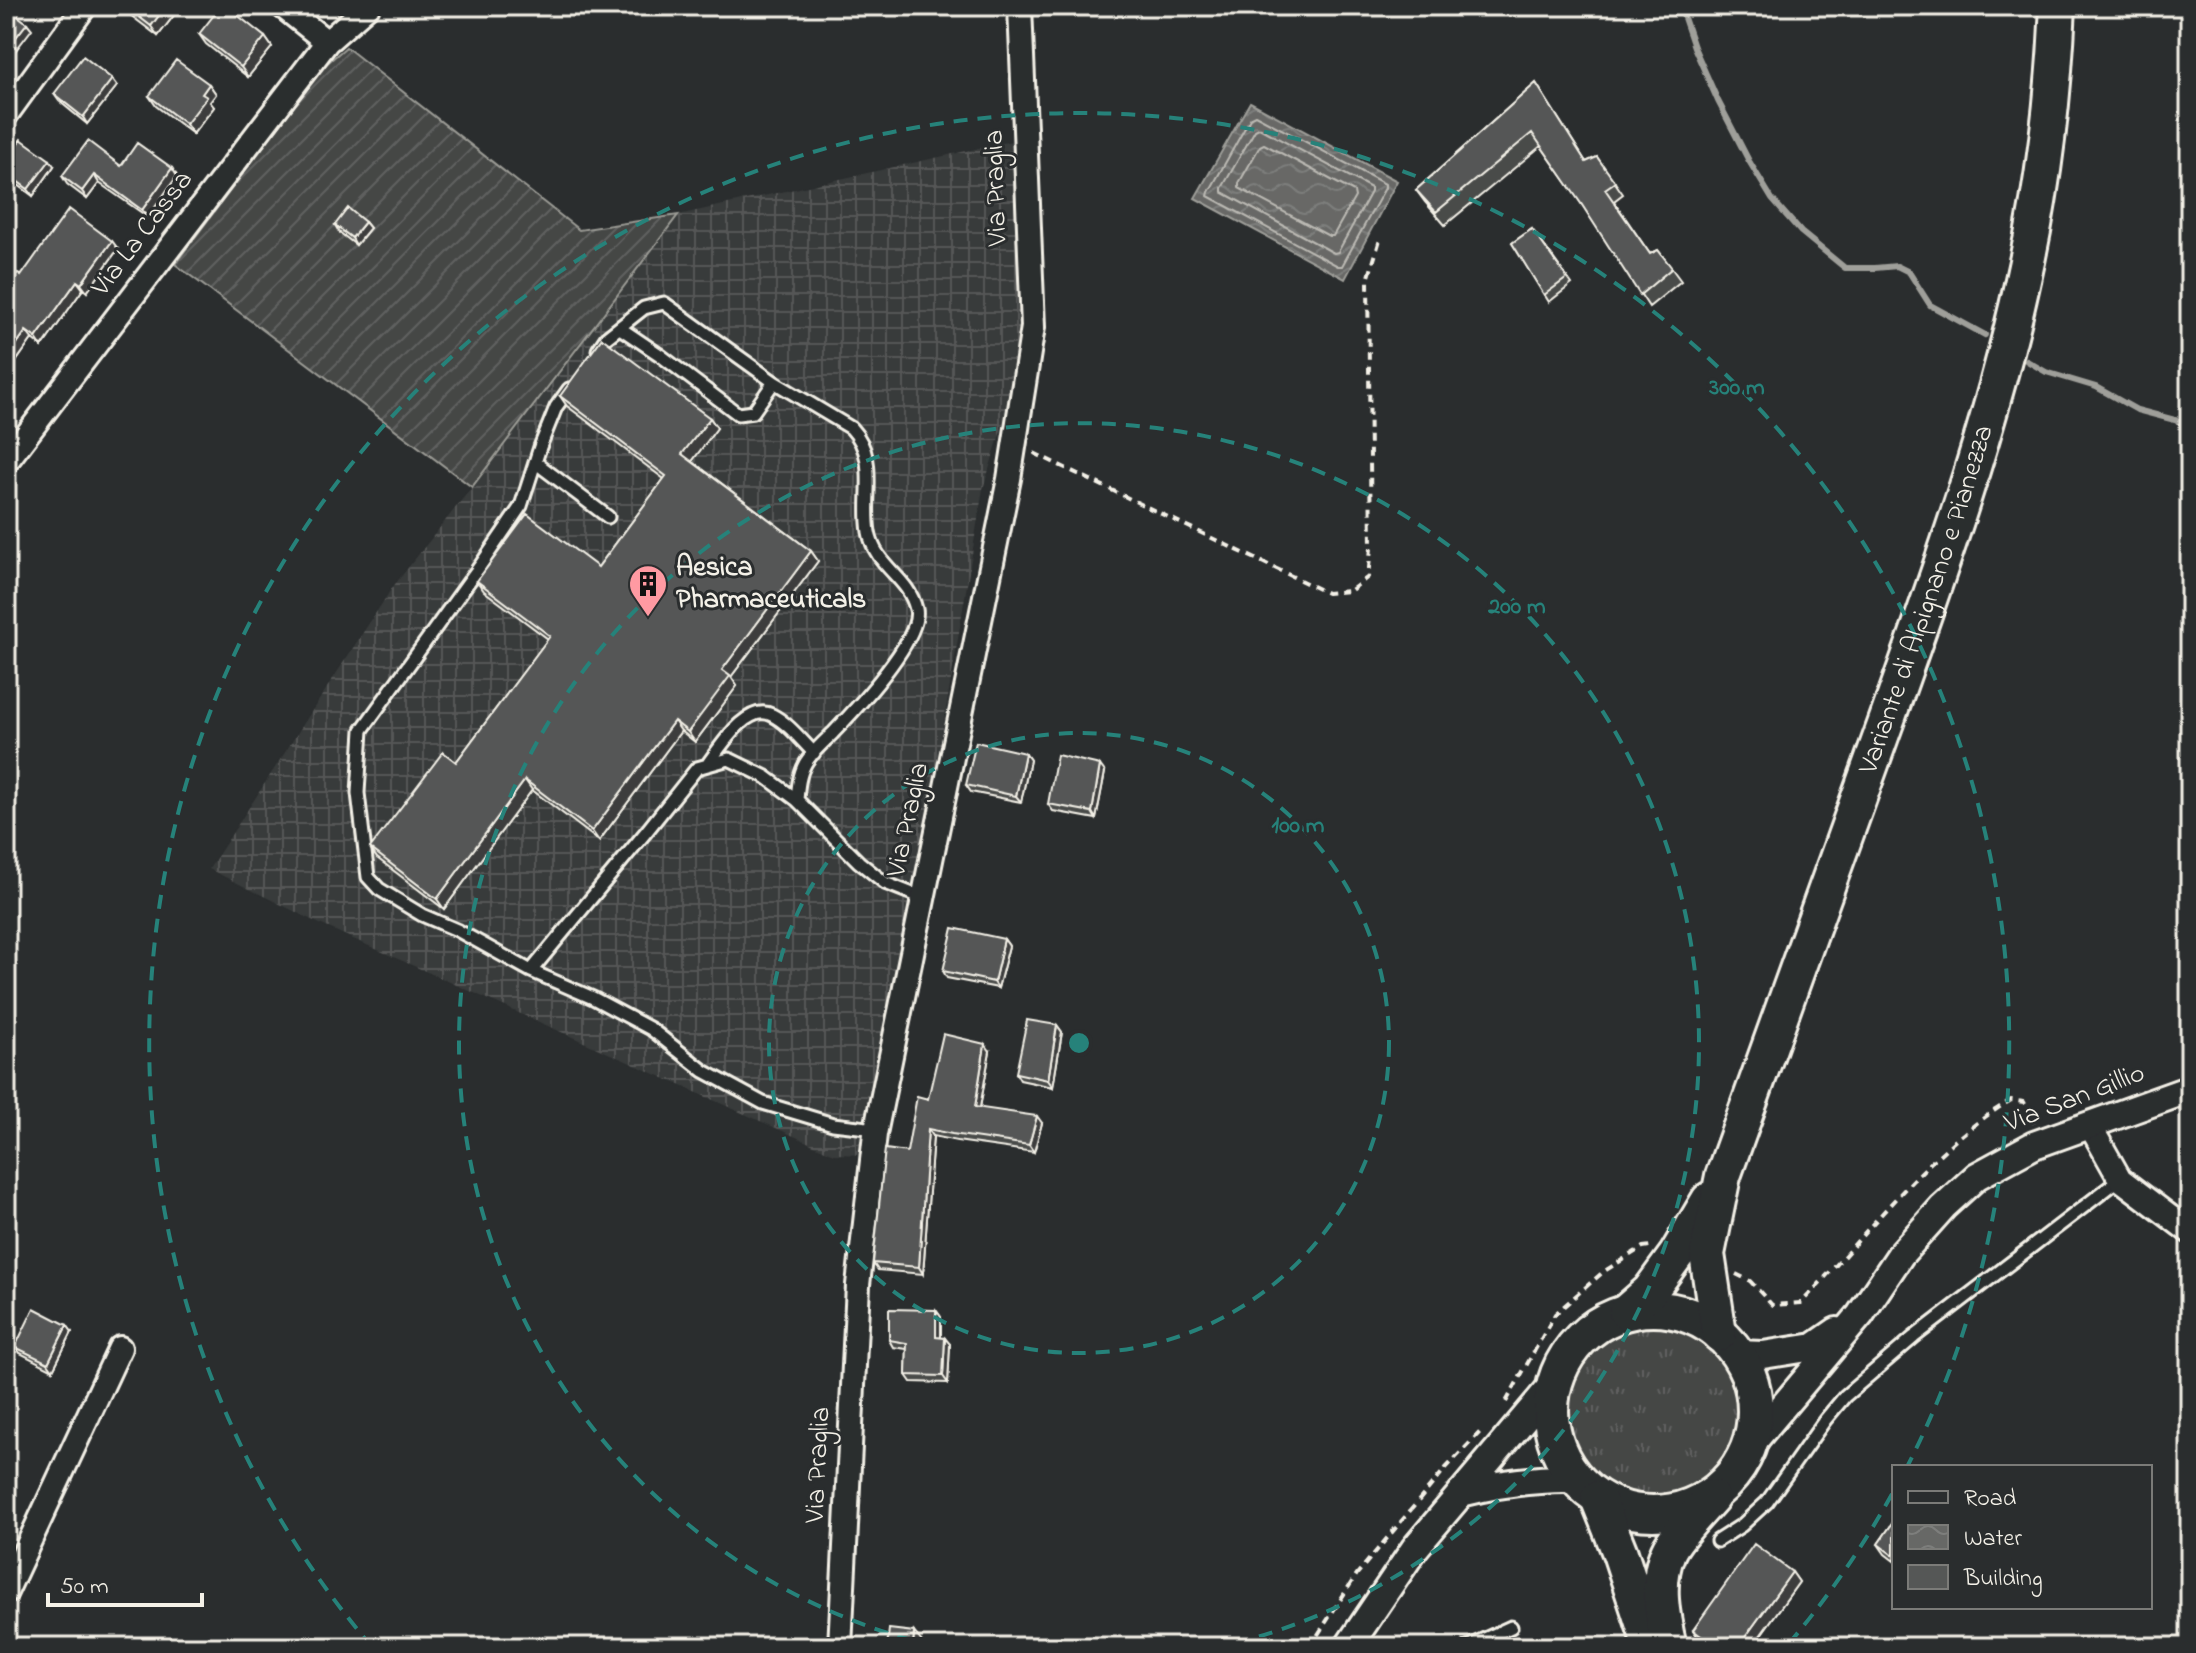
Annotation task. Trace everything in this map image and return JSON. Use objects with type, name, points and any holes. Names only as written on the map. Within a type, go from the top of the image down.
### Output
[{"type":"main road","name":"Variante di Alpignano e Pianezza","points":[[1669,1647],[1664,1626],[1661,1576],[1669,1550],[1735,1472],[1748,1448],[1755,1416],[1751,1384],[1728,1344],[1707,1254],[1723,1176],[1917,636],[1969,482],[2003,365],[2039,201],[2058,6]]},
{"type":"main road","name":"Variante di Alpignano e Pianezza","points":[[1651,1647],[1620,1553],[1587,1488],[1558,1450],[1550,1417],[1554,1383],[1569,1351],[1582,1336],[1598,1324],[1626,1312],[1650,1291],[1677,1254],[1723,1176]]},
{"type":"main road","name":"Variante di Alpignano e Pianezza","points":[[1626,1312],[1661,1309],[1689,1315],[1728,1344]]},
{"type":"main road","name":"Variante di Alpignano e Pianezza","points":[[1587,1488],[1627,1510],[1658,1513],[1689,1507],[1716,1492]]},
{"type":"street","points":[[6,115],[85,6]]},
{"type":"street","points":[[282,6],[327,42]]},
{"type":"street","name":"Via La Cassa","points":[[6,462],[327,42],[368,6]]},
{"type":"street","name":"Via Praglia","points":[[840,1647],[858,1285],[876,1129],[1015,443],[1033,327],[1020,6]]},
{"type":"street","name":"Via San Gillio","points":[[1748,1448],[1860,1315],[1901,1254],[1943,1207],[1977,1176],[2043,1141],[2190,1089]]},
{"type":"street","points":[[2089,1124],[2120,1179],[2190,1232]]},
{"type":"street","name":"Via San Gillio","points":[[1728,1344],[1763,1355],[1814,1347],[1860,1315]]},
{"type":"street","points":[[6,1592],[120,1348]]},
{"type":"street","points":[[1354,1644],[1415,1548],[1554,1383]]},
{"type":"street","points":[[1461,1493],[1522,1480],[1587,1488]]},
{"type":"lane","points":[[589,361],[606,338],[644,308],[664,303],[774,382],[851,428],[861,439],[868,455],[868,524],[872,548],[907,587],[917,611],[913,631],[896,659],[852,713],[805,763],[797,800]]},
{"type":"lane","points":[[620,328],[738,414],[753,412],[774,382]]},
{"type":"lane","points":[[572,384],[556,407],[521,506],[362,730],[358,793],[368,877],[379,889],[422,915],[651,1029],[704,1071],[763,1103],[833,1124],[876,1129]]},
{"type":"lane","points":[[535,462],[608,517]]},
{"type":"lane","points":[[707,765],[734,729],[753,714],[769,713],[784,723],[814,753]]},
{"type":"lane","points":[[531,971],[697,768],[729,759],[766,777],[797,800],[859,862],[885,883],[923,898]]},
{"type":"lane","points":[[1717,1541],[1742,1525],[1767,1502],[1845,1396],[1914,1337],[2120,1179]]},
{"type":"lane","points":[[1467,1647],[1511,1627]]},
{"type":"path","points":[[1015,443],[1327,593],[1350,591],[1368,577],[1371,548],[1368,280],[1381,236]]},
{"type":"path","points":[[1730,1271],[1750,1281],[1772,1305],[1801,1303],[1839,1265],[1905,1188],[1989,1113],[2011,1100],[2024,1102],[2043,1141]]},
{"type":"path","points":[[1502,1408],[1555,1314],[1603,1272],[1643,1247],[1657,1244]]},
{"type":"path","points":[[1310,1647],[1357,1574],[1483,1428]]},
{"type":"shaded area","points":[[1025,138],[1033,327],[983,489],[875,1134],[863,1155],[834,1154],[322,925],[209,869],[392,588],[678,215]]},
{"type":"green space","points":[[346,47],[579,230],[678,215],[472,487],[175,264],[324,66]]},
{"type":"green space","points":[[1656,1320],[1691,1327],[1707,1335],[1720,1347],[1732,1360],[1740,1376],[1747,1411],[1740,1446],[1732,1462],[1720,1475],[1707,1487],[1691,1495],[1656,1502],[1621,1495],[1605,1487],[1592,1475],[1580,1462],[1572,1446],[1565,1411],[1572,1376],[1580,1360],[1592,1347],[1605,1335],[1621,1327]]},
{"type":"water","points":[[1250,102],[1397,181],[1345,279],[1195,198]]},
{"type":"building","points":[[125,6],[166,6],[151,26]]},
{"type":"building","points":[[221,6],[226,6],[265,37],[241,67],[199,34]]},
{"type":"building","points":[[6,7],[27,23],[6,50]]},
{"type":"building","points":[[83,56],[112,79],[83,117],[54,94]]},
{"type":"building","points":[[176,60],[209,84],[202,94],[207,97],[186,124],[149,96]]},
{"type":"building","points":[[1536,83],[1586,162],[1597,157],[1615,182],[1605,189],[1650,254],[1658,250],[1672,268],[1640,295],[1532,133],[1436,212],[1416,190]]},
{"type":"building","points":[[21,139],[50,160],[28,189],[6,173],[6,160]]},
{"type":"building","points":[[88,141],[121,166],[137,143],[172,168],[142,210],[94,175],[82,191],[62,176]]},
{"type":"building","points":[[348,208],[365,222],[352,238],[335,225]]},
{"type":"building","points":[[69,209],[112,241],[81,284],[77,281],[36,338],[26,331],[6,359],[6,265],[21,276]]},
{"type":"building","points":[[1532,229],[1567,278],[1544,295],[1512,243]]},
{"type":"building","name":"Aesica Pharmaceuticals","points":[[602,338],[710,418],[682,454],[811,551],[722,670],[730,676],[688,732],[674,721],[592,831],[525,780],[437,899],[370,848],[443,752],[456,762],[550,636],[477,581],[527,514],[598,567],[666,476],[560,396]]},
{"type":"building","points":[[976,742],[1025,753],[1016,796],[966,785]]},
{"type":"building","points":[[1057,755],[1100,765],[1092,812],[1048,804]]},
{"type":"building","points":[[953,928],[1004,939],[994,982],[943,971]]},
{"type":"building","points":[[1027,1020],[1057,1025],[1048,1080],[1016,1073]]},
{"type":"building","points":[[943,1034],[985,1044],[975,1107],[1037,1116],[1029,1145],[928,1129],[919,1267],[873,1263],[885,1149],[907,1152],[917,1096],[928,1099]]},
{"type":"building","points":[[34,1308],[67,1325],[48,1363],[15,1347]]},
{"type":"building","points":[[889,1309],[936,1310],[936,1337],[945,1338],[943,1376],[906,1375],[907,1343],[889,1340]]},
{"type":"building","points":[[1892,1524],[1892,1554],[1878,1544]]},
{"type":"building","points":[[1754,1544],[1792,1572],[1738,1647],[1716,1647],[1693,1630]]},
{"type":"building","points":[[889,1629],[914,1632],[913,1647],[887,1647]]},
{"type":"waterway","points":[[1680,6],[1718,101],[1749,161],[1772,199],[1801,232],[1845,268],[1897,266],[1909,272],[1930,305],[1985,335]]},
{"type":"waterway","points":[[2027,361],[2046,372],[2096,387],[2137,410],[2190,424]]},
{"type":"place","name":"Aesica Pharmaceuticals","points":[[648,618]]}]
